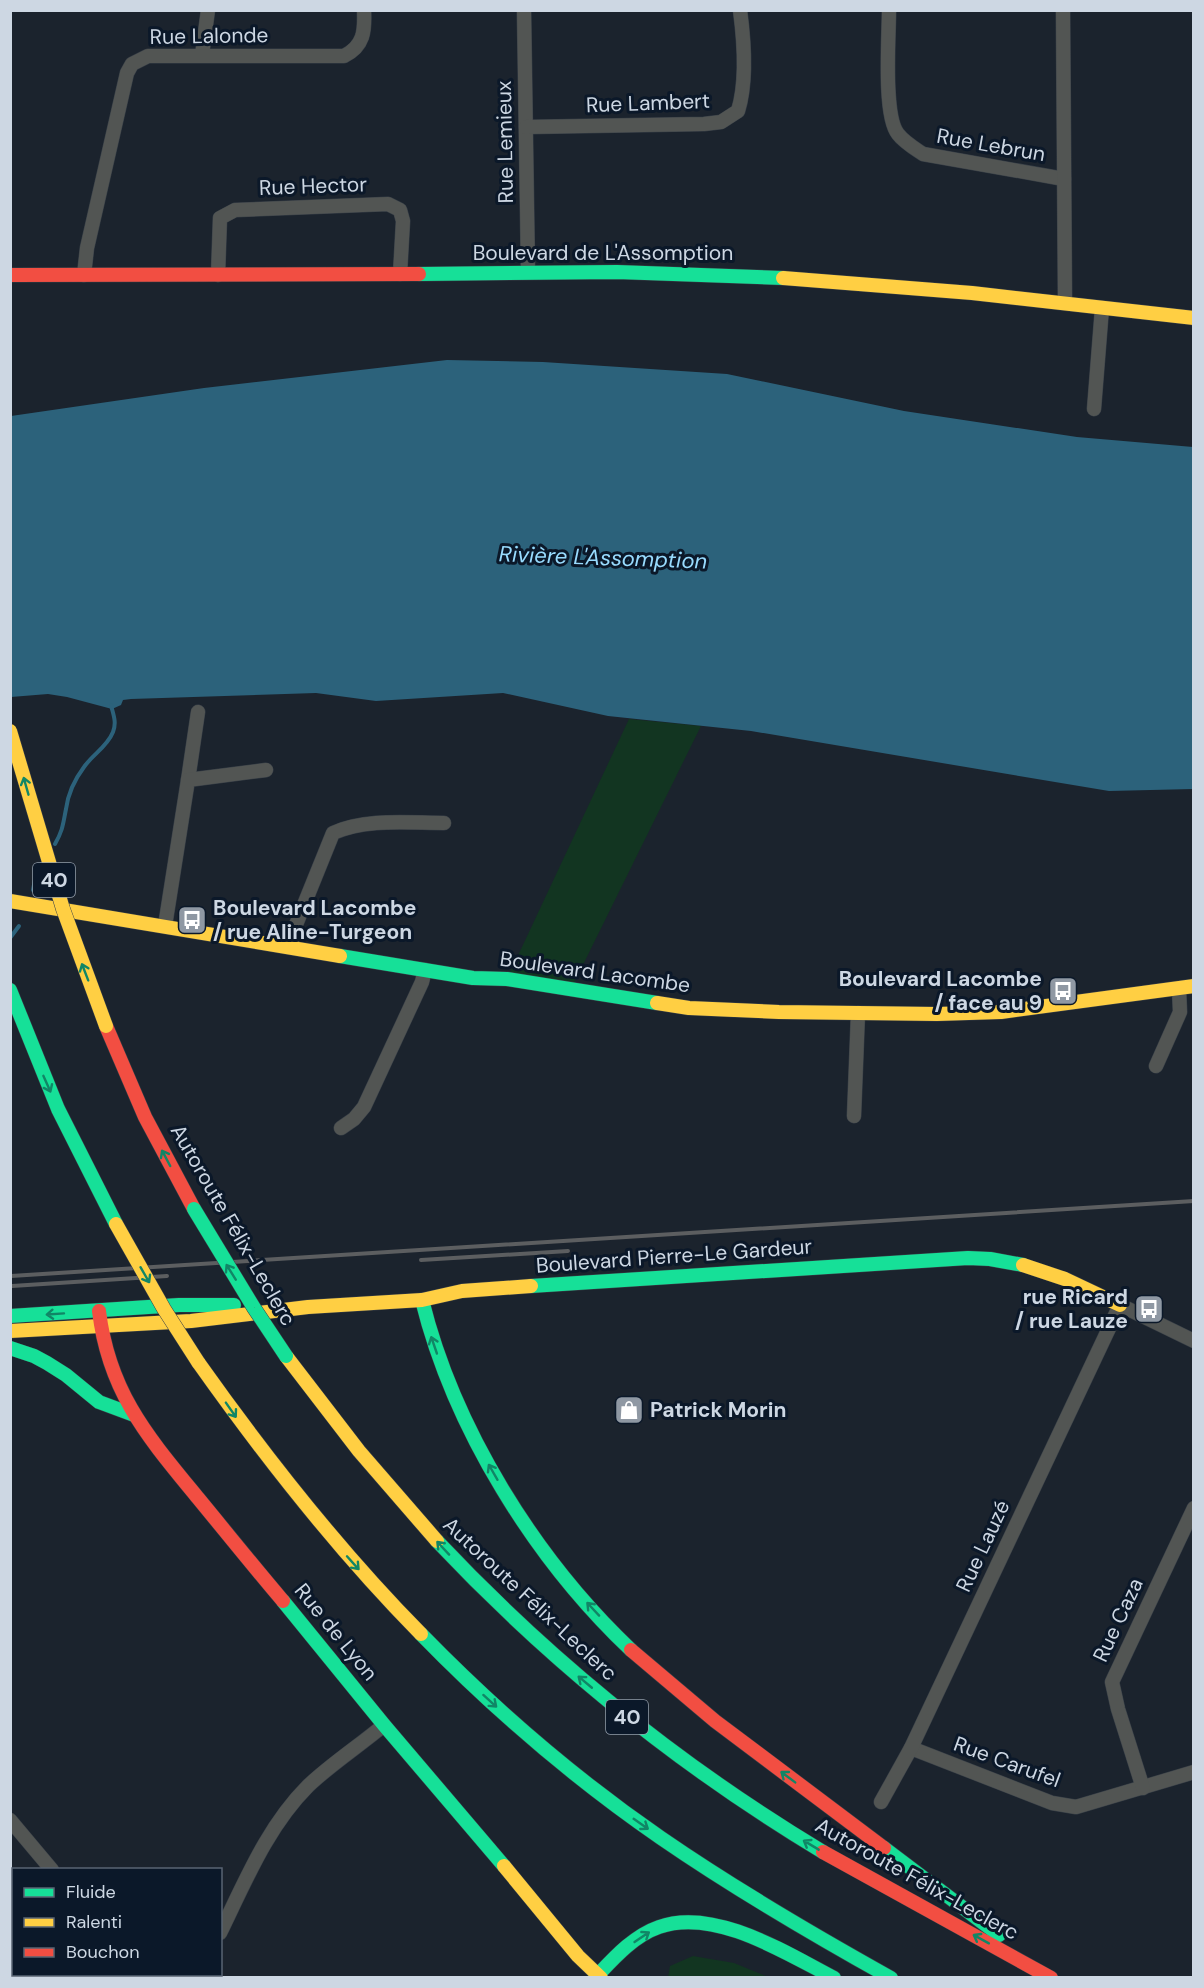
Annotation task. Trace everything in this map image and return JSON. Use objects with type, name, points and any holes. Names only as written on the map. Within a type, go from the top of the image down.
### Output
[{"type":"main road","name":"Boulevard de L'Assomption","points":[[10,275],[528,272],[747,276],[902,286],[1065,302],[1194,318]]},
{"type":"main road","name":"Autoroute Félix-Leclerc","points":[[10,731],[63,909],[106,1026],[141,1108],[194,1209],[254,1308],[286,1356],[385,1483],[443,1548],[514,1619],[616,1708],[707,1778],[787,1830],[1052,1977]]},
{"type":"main road","name":"Boulevard Lacombe","points":[[10,901],[473,978],[507,979],[689,1008],[779,1012],[937,1014],[1001,1012],[1194,986]]},
{"type":"main road","points":[[10,990],[74,1145],[159,1300],[198,1362],[265,1457],[337,1545],[418,1633],[504,1714],[607,1799],[692,1860],[773,1912],[891,1977]]},
{"type":"main road","name":"Boulevard Pierre-Le Gardeur","points":[[10,1331],[191,1321],[308,1307],[422,1300],[462,1291],[930,1260],[992,1259],[1023,1263],[1120,1305]]},
{"type":"main road","points":[[422,1300],[430,1332],[447,1379],[494,1474],[543,1551],[609,1628],[666,1680],[730,1733],[920,1874],[1052,1977]]},
{"type":"main road","name":"Boulevard Pierre-Le Gardeur","points":[[10,1316],[189,1305],[308,1307]]},
{"type":"main road","name":"Rue de Lyon","points":[[99,1311],[100,1326],[113,1375],[134,1415],[160,1452],[384,1725],[596,1977]]},
{"type":"main road","points":[[10,1348],[47,1363],[66,1375],[99,1402],[134,1415]]},
{"type":"main road","points":[[596,1977],[627,1947],[650,1931],[668,1924],[696,1922],[729,1929],[834,1977]]},
{"type":"street","points":[[202,55],[208,10]]},
{"type":"street","name":"Rue Lalonde","points":[[84,275],[87,248],[128,70],[137,60],[148,56],[344,56],[360,44],[365,27],[364,10]]},
{"type":"street","name":"Rue Lemieux","points":[[524,10],[528,272]]},
{"type":"street","name":"Rue Lambert","points":[[526,127],[721,122],[738,111],[743,96],[740,10]]},
{"type":"street","name":"Rue Lebrun","points":[[889,10],[890,112],[896,132],[907,143],[923,154],[1064,179]]},
{"type":"street","points":[[1063,10],[1065,302]]},
{"type":"street","name":"Rue Hector","points":[[219,275],[220,218],[235,210],[388,204],[400,210],[403,221],[400,274]]},
{"type":"street","points":[[1094,408],[1102,308]]},
{"type":"street","points":[[165,926],[198,712]]},
{"type":"street","points":[[188,780],[266,770]]},
{"type":"street","points":[[291,947],[295,927],[333,833],[348,826],[393,822],[444,823]]},
{"type":"street","points":[[341,1128],[354,1119],[364,1107],[422,982],[425,970]]},
{"type":"street","points":[[1156,1066],[1180,1012],[1179,989]]},
{"type":"street","points":[[854,1116],[858,1013]]},
{"type":"street","points":[[1120,1305],[1194,1341]]},
{"type":"street","name":"Rue Lauzé","points":[[881,1802],[911,1748],[1120,1305]]},
{"type":"street","name":"Rue Caza","points":[[1143,1788],[1112,1682],[1194,1508]]},
{"type":"street","points":[[222,1929],[257,1858],[283,1814],[318,1777],[384,1725]]},
{"type":"street","name":"Rue Carufel","points":[[911,1748],[1052,1803],[1076,1807],[1194,1772]]},
{"type":"street","points":[[10,1820],[51,1868]]},
{"type":"green space","points":[[629,719],[701,726],[571,989],[507,979]]},
{"type":"green space","points":[[693,1956],[734,1963],[768,1977],[668,1977],[670,1966]]},
{"type":"water","name":"Rivière L'Assomption","points":[[447,360],[543,362],[727,374],[904,411],[1077,437],[1193,447],[1193,789],[1109,791],[751,731],[608,716],[503,693],[376,701],[316,693],[131,699],[123,700],[121,705],[112,709],[48,694],[11,697],[11,416],[204,388]]},
{"type":"waterway","points":[[55,844],[75,782],[84,767],[113,732],[115,721],[111,705]]},
{"type":"waterway","points":[[33,890],[36,874],[40,868]]},
{"type":"waterway","points":[[10,938],[19,926]]},
{"type":"railway","points":[[11,1276],[1194,1201]]},
{"type":"railway","points":[[421,1260],[568,1251]]},
{"type":"railway","points":[[12,1286],[167,1276]]},
{"type":"traffic: fast","points":[[419,274],[617,272],[783,278]]},
{"type":"traffic: fast","points":[[340,956],[473,978],[507,979],[657,1003]]},
{"type":"traffic: fast","points":[[10,990],[58,1109],[116,1224]]},
{"type":"traffic: fast","points":[[194,1209],[286,1356]]},
{"type":"traffic: fast","points":[[531,1286],[968,1258],[1023,1265]]},
{"type":"traffic: fast","points":[[422,1300],[436,1348],[455,1396],[502,1489],[562,1575],[631,1650]]},
{"type":"traffic: fast","points":[[10,1316],[179,1305],[234,1305]]},
{"type":"traffic: fast","points":[[10,1348],[47,1363],[66,1375],[99,1402],[134,1415]]},
{"type":"traffic: fast","points":[[437,1541],[525,1629],[619,1710],[718,1784],[823,1852]]},
{"type":"traffic: fast","points":[[283,1601],[384,1725],[504,1866]]},
{"type":"traffic: fast","points":[[421,1634],[506,1716],[566,1767],[629,1815],[745,1893],[891,1978]]},
{"type":"traffic: fast","points":[[884,1848],[999,1935]]},
{"type":"traffic: fast","points":[[595,1978],[624,1949],[641,1936],[659,1927],[680,1922],[703,1923],[749,1936],[834,1978]]},
{"type":"traffic: slow","points":[[783,278],[972,293],[1194,318]]},
{"type":"traffic: slow","points":[[10,731],[63,909],[106,1026]]},
{"type":"traffic: slow","points":[[10,901],[340,956]]},
{"type":"traffic: slow","points":[[657,1003],[689,1008],[779,1012],[937,1014],[1001,1012],[1194,986]]},
{"type":"traffic: slow","points":[[116,1224],[164,1309],[198,1362]]},
{"type":"traffic: slow","points":[[1023,1265],[1065,1279],[1120,1305]]},
{"type":"traffic: slow","points":[[10,1331],[191,1321],[308,1307],[422,1300],[462,1291],[531,1286]]},
{"type":"traffic: slow","points":[[286,1356],[359,1451],[437,1541]]},
{"type":"traffic: slow","points":[[198,1362],[304,1502],[361,1570],[421,1634]]},
{"type":"traffic: slow","points":[[504,1866],[578,1956],[601,1978]]},
{"type":"traffic: jam","points":[[10,275],[419,274]]},
{"type":"traffic: jam","points":[[106,1026],[145,1117],[194,1209]]},
{"type":"traffic: jam","points":[[99,1311],[104,1340],[112,1366],[122,1390],[147,1434],[283,1601]]},
{"type":"traffic: jam","points":[[631,1650],[715,1721],[884,1848]]},
{"type":"traffic: jam","points":[[823,1852],[1051,1978]]},
{"type":"place","name":"Boulevard Lacombe / rue Aline-Turgeon","points":[[192,920]]},
{"type":"place","name":"Boulevard Lacombe / face au 9","points":[[1063,991]]},
{"type":"place","name":"rue Ricard / rue Lauze","points":[[1149,1309]]},
{"type":"place","name":"Patrick Morin","points":[[629,1410]]}]
